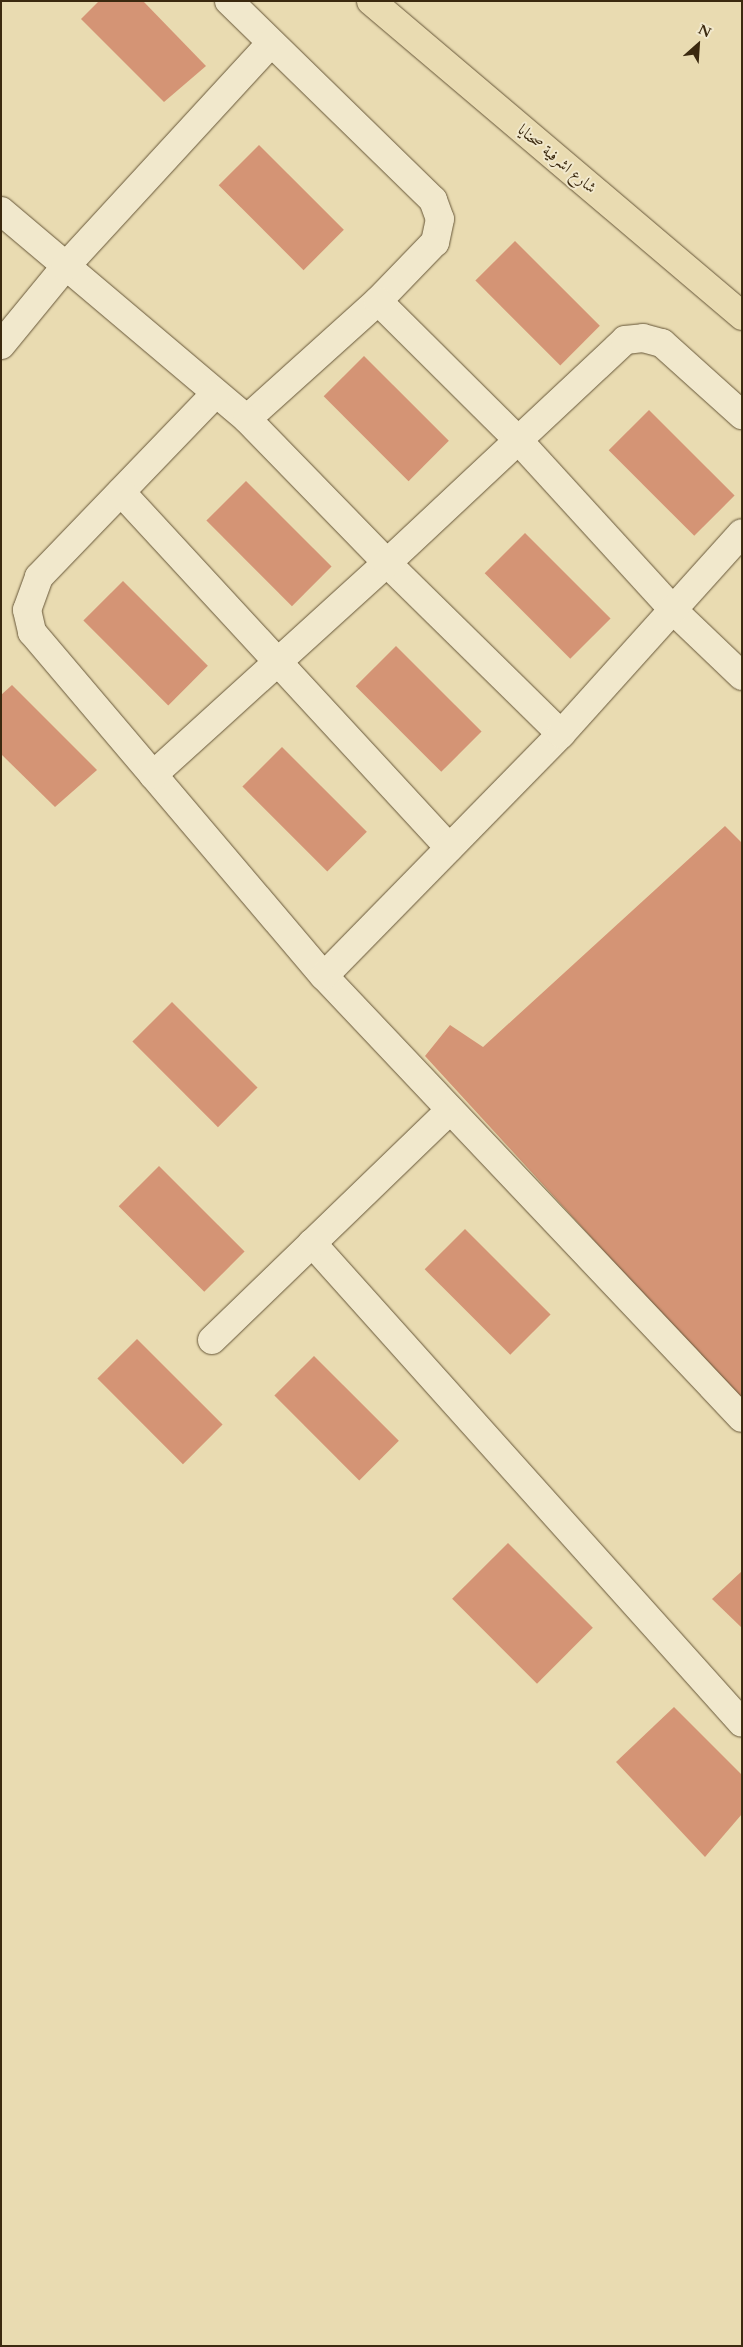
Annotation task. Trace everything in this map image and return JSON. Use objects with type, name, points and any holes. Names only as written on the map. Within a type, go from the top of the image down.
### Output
[{"type":"main road","name":"شارع اشرفية صحنايا","points":[[372,1],[742,316]]},
{"type":"street","points":[[229,1],[433,200],[440,219],[435,242],[378,301],[247,419]]},
{"type":"street","points":[[1,345],[65,267],[271,43]]},
{"type":"street","points":[[1,211],[215,394],[247,419],[387,563],[562,734]]},
{"type":"street","points":[[378,301],[519,441],[674,611],[742,676]]},
{"type":"street","points":[[154,775],[387,563],[625,340],[644,338],[662,343],[742,415]]},
{"type":"street","points":[[215,394],[39,577],[27,610],[32,632],[324,976],[742,1418]]},
{"type":"street","points":[[121,492],[449,848]]},
{"type":"street","points":[[324,976],[562,734],[742,533]]},
{"type":"street","points":[[212,1340],[450,1110]]},
{"type":"street","points":[[312,1243],[742,1723]]},
{"type":"building","points":[[99,1],[143,1],[206,66],[164,102],[81,19]]},
{"type":"building","points":[[259,145],[344,230],[304,270],[219,185]]},
{"type":"building","points":[[515,241],[600,326],[560,365],[475,281]]},
{"type":"building","points":[[364,356],[449,441],[409,481],[324,396]]},
{"type":"building","points":[[649,410],[735,496],[694,536],[609,450]]},
{"type":"building","points":[[246,481],[332,567],[292,606],[206,521]]},
{"type":"building","points":[[525,533],[611,619],[570,659],[485,573]]},
{"type":"building","points":[[123,581],[208,666],[168,705],[83,621]]},
{"type":"building","points":[[396,646],[482,732],[441,772],[356,686]]},
{"type":"building","points":[[12,685],[97,770],[55,807],[1,754],[1,695]]},
{"type":"building","points":[[282,747],[367,832],[327,871],[242,787]]},
{"type":"building","points":[[725,826],[742,843],[742,1402],[425,1056],[450,1025],[483,1047]]},
{"type":"building","points":[[172,1002],[258,1088],[218,1127],[132,1042]]},
{"type":"building","points":[[159,1166],[245,1252],[204,1292],[119,1206]]},
{"type":"building","points":[[465,1229],[551,1315],[510,1355],[425,1269]]},
{"type":"building","points":[[137,1339],[223,1425],[183,1464],[97,1379]]},
{"type":"building","points":[[314,1356],[399,1441],[359,1480],[274,1396]]},
{"type":"building","points":[[508,1543],[593,1628],[537,1684],[452,1599]]},
{"type":"building","points":[[742,1571],[742,1628],[712,1599]]},
{"type":"building","points":[[674,1707],[742,1775],[742,1814],[705,1857],[616,1762]]}]
